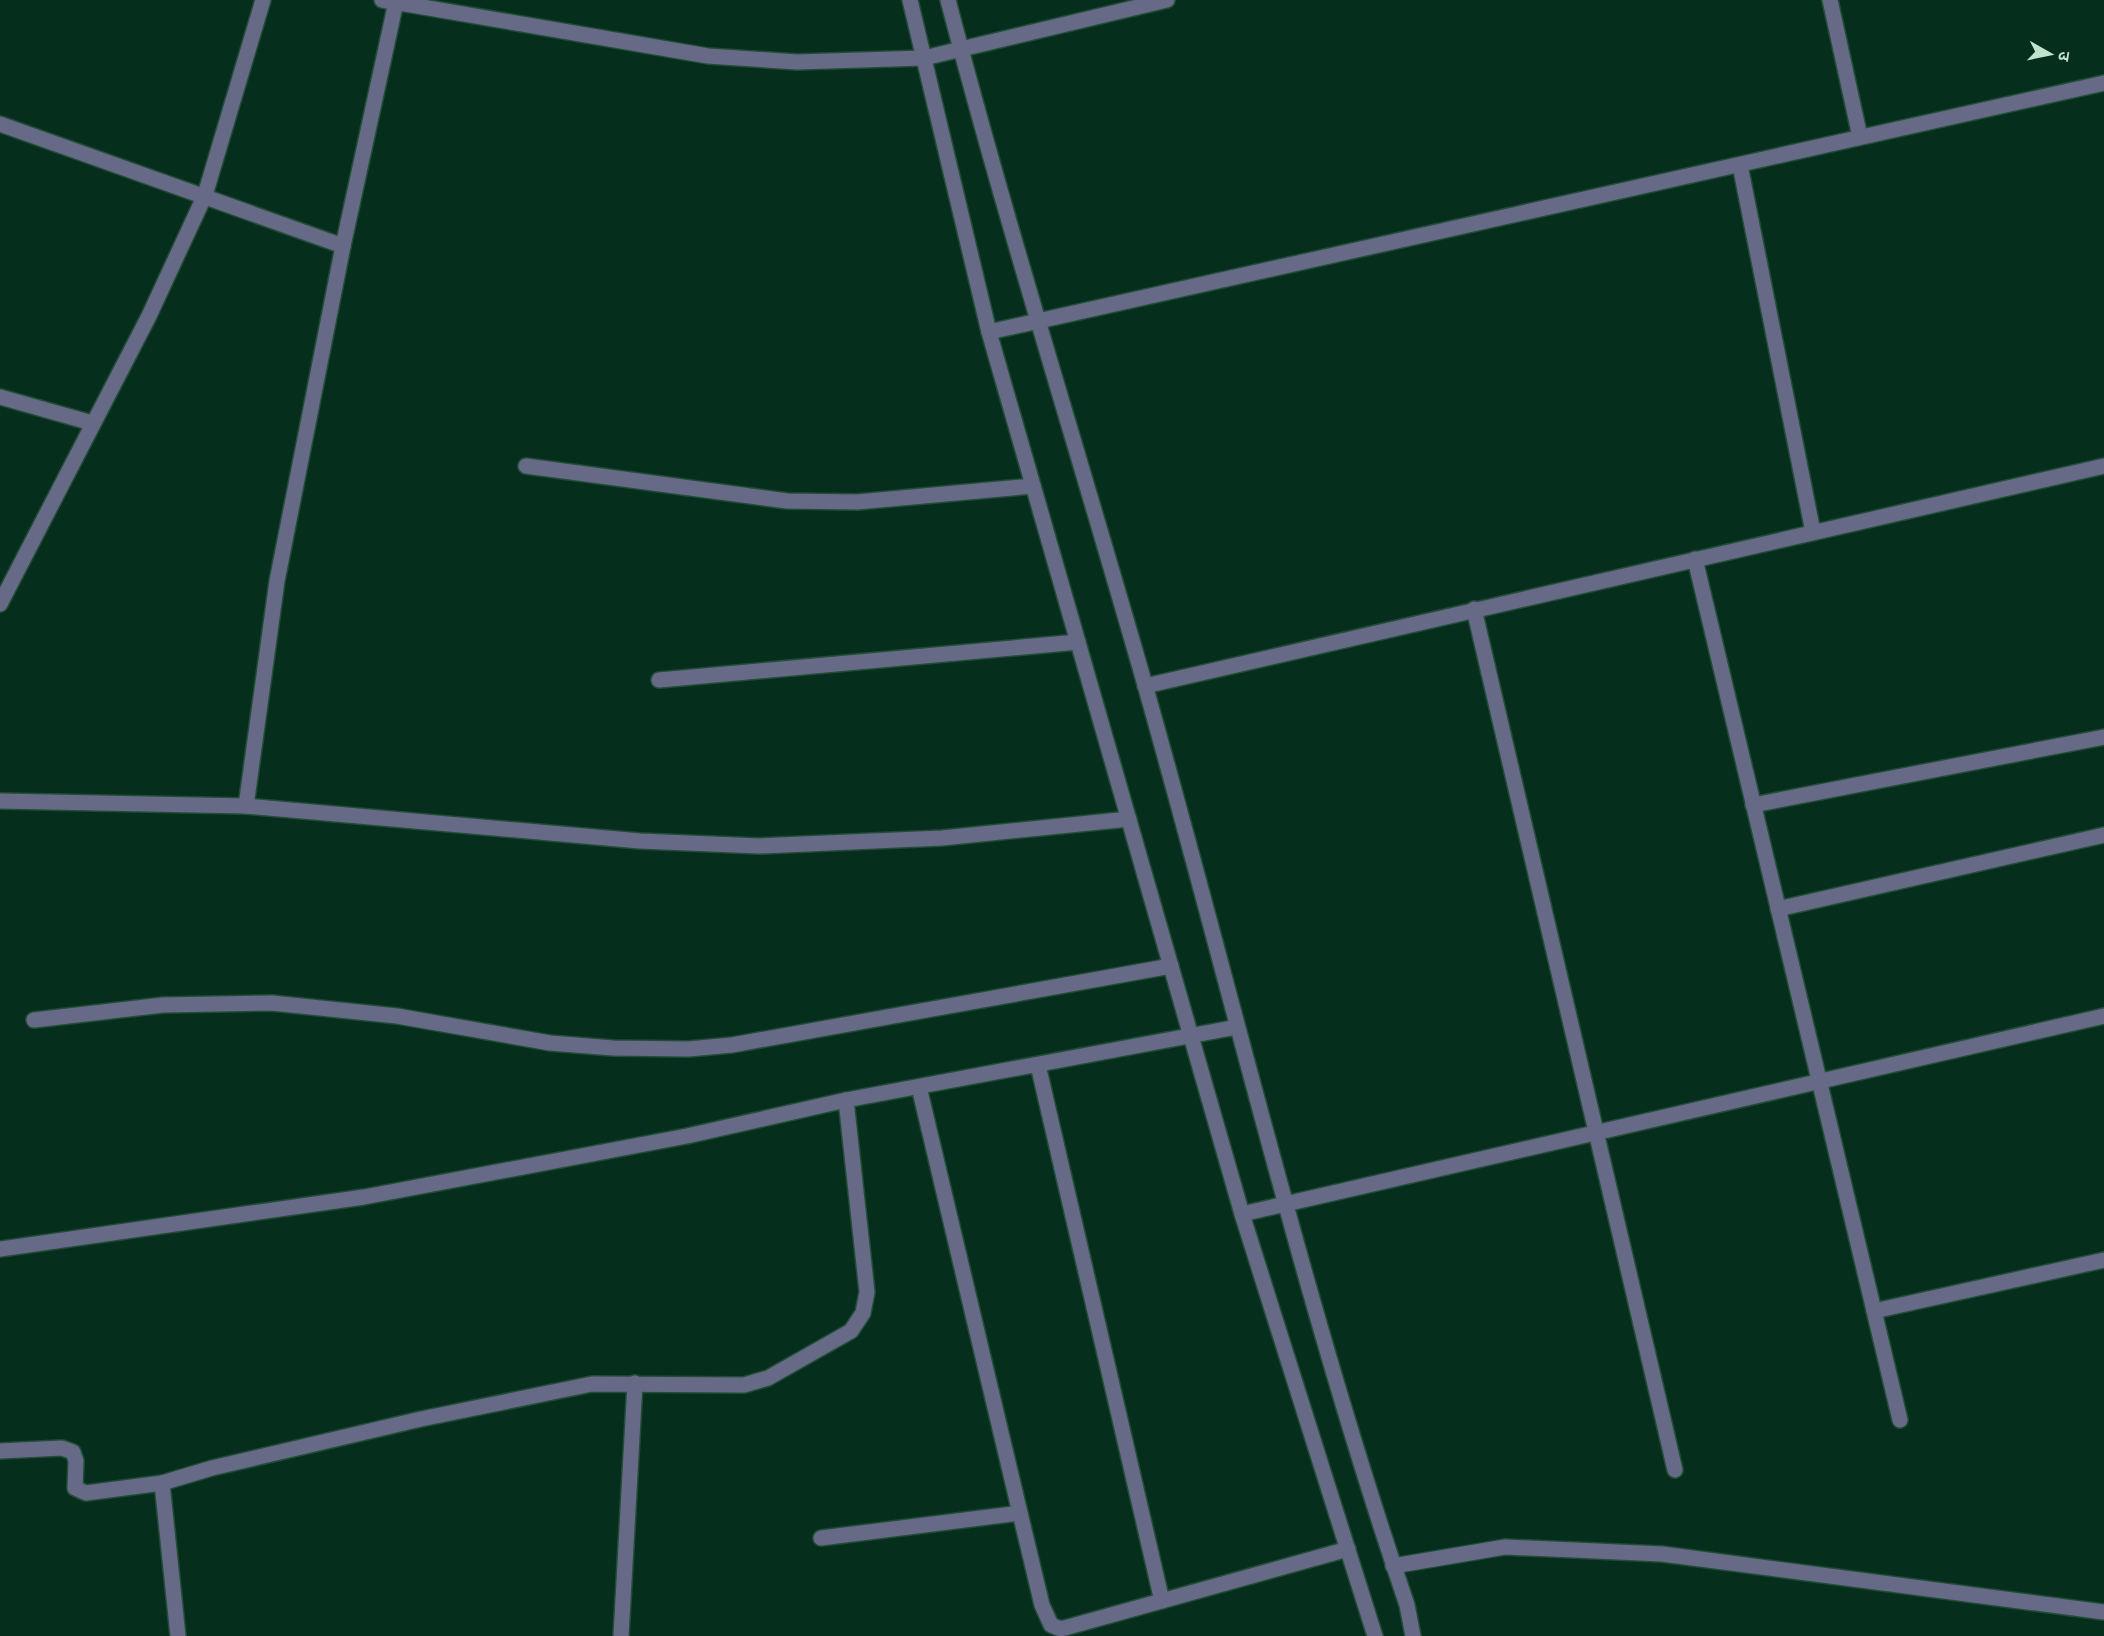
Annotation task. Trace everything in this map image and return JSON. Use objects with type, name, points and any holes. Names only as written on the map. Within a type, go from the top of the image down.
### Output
[{"type":"street","points":[[0,604],[149,316],[205,195],[263,0]]},
{"type":"street","points":[[910,0],[989,332],[1242,1214],[1375,1636]]},
{"type":"street","points":[[948,0],[1037,321],[1145,687],[1284,1204],[1393,1566],[1407,1605],[1413,1636]]},
{"type":"street","points":[[246,806],[277,581],[344,246],[389,1],[455,6],[708,56],[797,62],[924,58],[1167,0]]},
{"type":"street","points":[[1830,0],[1860,138]]},
{"type":"street","points":[[989,332],[2104,83]]},
{"type":"street","points":[[0,124],[344,246]]},
{"type":"street","points":[[1740,165],[1813,532]]},
{"type":"street","points":[[0,397],[92,423]]},
{"type":"street","points":[[526,466],[787,501],[857,502],[1033,486]]},
{"type":"street","points":[[1145,687],[1474,609],[2104,466]]},
{"type":"street","points":[[1695,559],[1900,1420]]},
{"type":"street","points":[[1474,609],[1675,1470]]},
{"type":"street","points":[[659,680],[1078,642]]},
{"type":"street","points":[[1753,805],[2104,737]]},
{"type":"street","points":[[0,801],[246,806],[640,841],[759,846],[942,838],[1129,819]]},
{"type":"street","points":[[1778,909],[2104,835]]},
{"type":"street","points":[[34,1020],[163,1005],[272,1003],[397,1016],[550,1043],[613,1048],[688,1049],[744,1043],[1171,966]]},
{"type":"street","points":[[1242,1214],[2104,1016]]},
{"type":"street","points":[[0,1249],[364,1197],[687,1136],[846,1100],[1237,1027]]},
{"type":"street","points":[[1038,1065],[1162,1601]]},
{"type":"street","points":[[918,1087],[1042,1605],[1052,1625],[1061,1629],[1348,1549]]},
{"type":"street","points":[[0,1451],[62,1448],[73,1452],[76,1461],[75,1488],[86,1493],[162,1483],[212,1468],[422,1419],[592,1384],[635,1383],[717,1387],[744,1385],[768,1378],[851,1331],[863,1313],[867,1292],[846,1100]]},
{"type":"street","points":[[1874,1311],[2104,1260]]},
{"type":"street","points":[[621,1636],[635,1383]]},
{"type":"street","points":[[162,1483],[178,1636]]},
{"type":"street","points":[[821,1538],[1020,1513]]},
{"type":"street","points":[[1393,1566],[1504,1547],[1662,1554],[2104,1612]]}]
